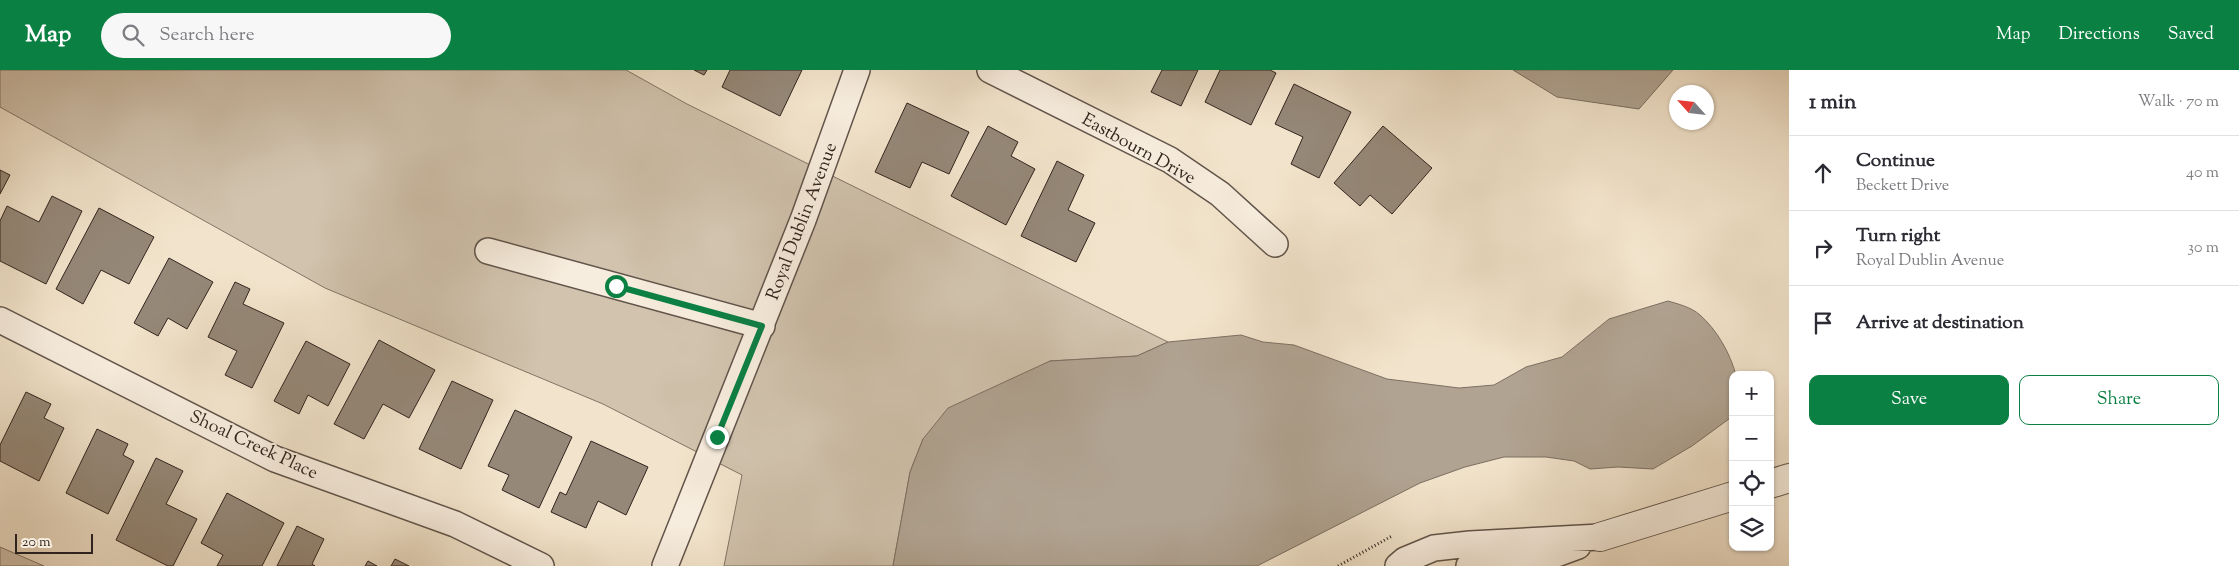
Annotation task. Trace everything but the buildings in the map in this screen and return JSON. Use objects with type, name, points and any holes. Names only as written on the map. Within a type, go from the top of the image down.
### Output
[{"type":"street","name":"Royal Dublin Avenue","points":[[665,566],[762,326],[857,70]]},
{"type":"street","name":"Eastbourn Drive","points":[[990,70],[1170,160],[1220,194],[1275,244]]},
{"type":"street","points":[[488,251],[762,326]]},
{"type":"street","name":"Shoal Creek Place","points":[[0,320],[276,458],[455,524],[541,566]]},
{"type":"street","points":[[1774,483],[1789,478]]},
{"type":"street","points":[[1524,566],[1600,537],[1729,497]]},
{"type":"street","points":[[1398,566],[1405,560],[1434,548],[1600,537]]},
{"type":"street","points":[[1469,566],[1486,560],[1600,537]]},
{"type":"shaded area","points":[[0,70],[626,70],[687,104],[1168,342],[1137,356],[1050,361],[923,439],[910,472],[893,566],[724,566],[742,475],[603,404],[325,288],[0,107]]},
{"type":"shaded area","points":[[1513,70],[1673,70],[1639,109],[1557,97]]},
{"type":"shaded area","points":[[1668,301],[1696,312],[1706,321],[1722,342],[1735,371],[1729,371],[1729,419],[1692,446],[1653,469],[1618,467],[1590,469],[1574,461],[1546,457],[1504,457],[1465,467],[1420,483],[1257,566],[893,566],[910,472],[923,439],[948,408],[1050,361],[1137,356],[1168,342],[1241,335],[1263,342],[1294,345],[1387,379],[1459,388],[1494,385],[1526,367],[1562,357],[1609,319]]},
{"type":"shaded area","points":[[0,547],[44,566],[0,566]]},
{"type":"route","points":[[616,286],[762,326],[717,437]]}]
